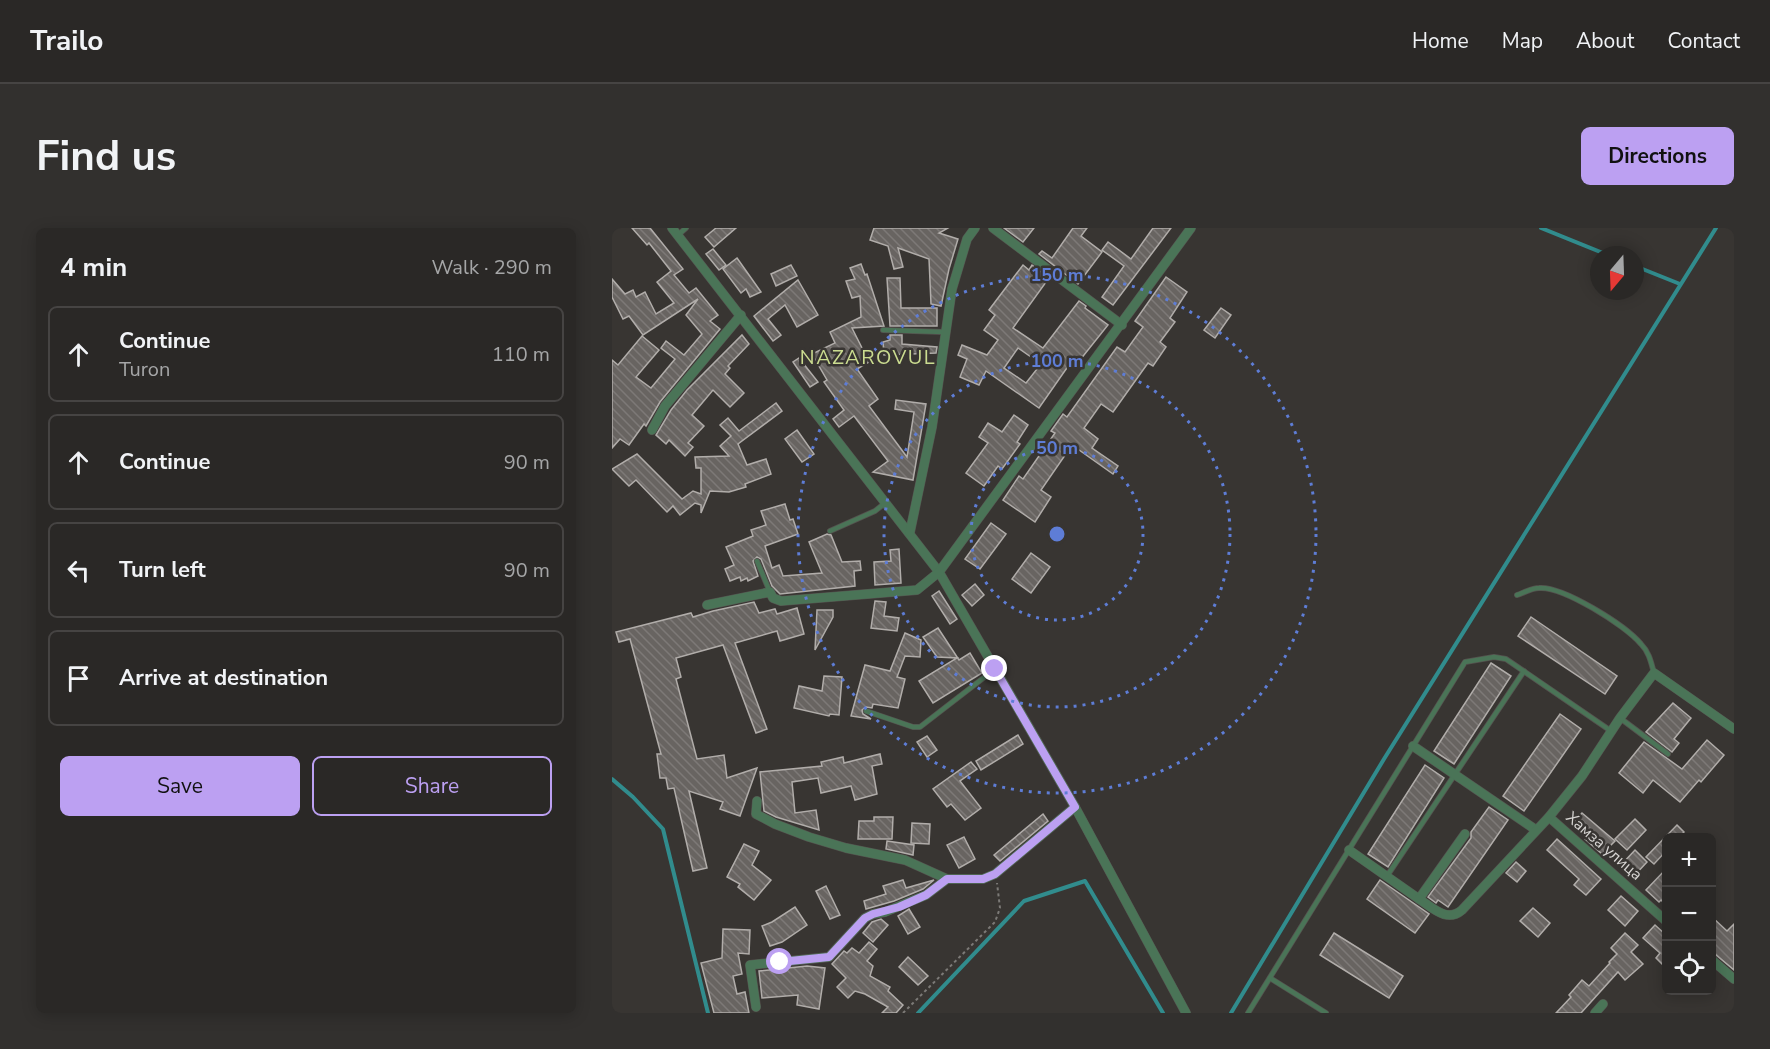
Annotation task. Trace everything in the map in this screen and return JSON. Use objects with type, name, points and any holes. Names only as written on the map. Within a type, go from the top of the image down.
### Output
[{"type":"street","points":[[910,532],[932,427],[952,289],[967,239],[975,228]]},
{"type":"street","points":[[993,228],[1122,325]]},
{"type":"street","points":[[707,605],[770,591],[773,598],[781,601],[917,590],[939,572],[1191,228]]},
{"type":"street","points":[[675,232],[887,502],[939,572],[1075,807],[1186,1013]]},
{"type":"street","points":[[652,430],[665,406],[741,315]]},
{"type":"street","points":[[1349,850],[1419,899],[1448,916],[1456,915],[1549,817],[1582,776],[1620,718],[1654,673],[1734,729]]},
{"type":"street","points":[[1413,746],[1536,830]]},
{"type":"street","points":[[757,801],[756,814],[776,824],[846,848],[905,860],[947,879],[983,879],[995,874],[1075,807]]},
{"type":"street","name":"Хамза улица","points":[[1549,817],[1662,917]]},
{"type":"street","points":[[1419,899],[1465,834]]},
{"type":"street","points":[[756,1007],[750,965],[829,957],[865,918],[926,895],[947,879]]},
{"type":"street","points":[[1716,963],[1734,979]]},
{"type":"street","points":[[1594,1013],[1603,1004]]},
{"type":"lane","points":[[675,232],[686,228]]},
{"type":"lane","points":[[883,330],[945,332]]},
{"type":"lane","points":[[830,531],[875,511],[887,502]]},
{"type":"lane","points":[[757,561],[770,591]]},
{"type":"lane","points":[[1516,595],[1539,588],[1558,591],[1583,602],[1641,643],[1650,658],[1654,673]]},
{"type":"lane","points":[[1248,1013],[1465,662],[1494,657],[1506,658],[1612,732]]},
{"type":"lane","points":[[866,711],[920,727],[995,669]]},
{"type":"lane","points":[[1387,876],[1524,671]]},
{"type":"lane","points":[[1620,718],[1668,754]]},
{"type":"lane","points":[[1270,978],[1326,1013]]},
{"type":"path","points":[[903,1013],[995,922],[1000,908],[1000,892],[995,874]]},
{"type":"building","points":[[632,228],[650,228],[683,269],[674,275],[689,293],[696,288],[718,315],[710,321],[720,329],[660,402],[646,426],[644,424],[629,445],[620,439],[612,448],[612,360],[618,365],[642,336],[659,350],[636,377],[651,388],[675,359],[661,348],[666,341],[684,355],[702,334],[686,315],[698,299],[643,335],[629,316],[623,319],[612,297],[612,279],[625,294],[633,290],[636,297],[645,292],[656,314],[674,303],[657,282],[671,271],[649,243],[647,245]]},
{"type":"building","points":[[716,228],[736,228],[714,247],[705,237]]},
{"type":"building","points":[[874,228],[948,228],[939,233],[958,239],[941,306],[931,304],[929,259],[898,248],[903,267],[894,269],[888,246],[870,240]]},
{"type":"building","points":[[1004,228],[1034,228],[1023,242]]},
{"type":"building","points":[[1073,228],[1087,228],[1081,236],[1102,252],[1078,284],[1039,254],[1042,251],[1052,258]]},
{"type":"building","points":[[1153,228],[1171,228],[1113,305],[1102,297],[1124,266],[1102,250],[1108,242],[1131,259]]},
{"type":"building","points":[[713,249],[726,265],[719,270],[706,254]]},
{"type":"building","points":[[737,258],[761,292],[750,297],[746,289],[741,293],[723,269]]},
{"type":"building","points":[[861,264],[865,275],[867,274],[884,326],[852,328],[869,362],[857,369],[878,399],[869,406],[907,457],[914,412],[895,409],[896,400],[926,404],[913,480],[873,472],[888,461],[854,416],[839,427],[833,419],[844,410],[824,382],[827,380],[812,354],[835,343],[830,332],[861,317],[860,296],[852,298],[846,281],[855,279],[850,268]]},
{"type":"building","points":[[791,265],[797,276],[776,286],[771,274]]},
{"type":"building","points":[[1023,265],[1029,270],[1032,265],[1049,278],[1013,328],[1043,348],[1079,301],[1108,325],[1076,365],[1071,362],[1039,408],[986,371],[979,385],[960,377],[967,359],[958,355],[962,345],[987,355],[998,340],[984,330],[995,315],[989,310]],"holes":[[[1018,348],[1041,364],[1026,383],[1004,368]]]},
{"type":"building","points":[[1166,277],[1187,292],[1170,318],[1175,322],[1160,342],[1166,347],[1153,366],[1148,363],[1113,412],[1101,404],[1084,428],[1098,439],[1092,448],[1118,466],[1113,474],[1072,445],[1041,490],[1051,497],[1035,522],[1003,500],[1019,476],[1023,479],[1055,433],[1051,431],[1063,414],[1067,417],[1117,347],[1125,352],[1143,327],[1135,321]]},
{"type":"building","points":[[887,278],[900,278],[901,308],[937,308],[937,326],[890,326]]},
{"type":"building","points":[[798,280],[818,315],[797,327],[785,305],[768,319],[781,335],[773,341],[754,316]]},
{"type":"building","points":[[1221,308],[1231,315],[1215,338],[1204,330]]},
{"type":"building","points":[[742,335],[749,344],[728,366],[730,368],[725,374],[744,393],[730,407],[713,390],[692,415],[704,426],[688,443],[693,447],[685,456],[669,440],[666,444],[656,435],[671,410],[687,390]]},
{"type":"building","points":[[890,335],[902,335],[902,344],[937,347],[936,353],[884,355],[883,342],[890,340]]},
{"type":"building","points":[[799,358],[818,382],[810,387],[793,362]]},
{"type":"building","points":[[776,403],[782,411],[738,444],[747,465],[766,459],[771,474],[745,484],[746,487],[729,492],[710,491],[701,513],[701,505],[695,503],[680,515],[673,506],[667,512],[636,480],[629,486],[612,469],[637,454],[682,499],[693,491],[701,494],[701,468],[696,468],[695,457],[729,456],[720,446],[731,436],[720,425],[728,418],[739,431]]},
{"type":"building","points":[[1014,415],[1028,425],[1017,442],[1020,444],[1002,469],[998,466],[984,486],[966,473],[988,443],[979,437],[988,423],[1002,432]]},
{"type":"building","points":[[797,430],[814,454],[802,462],[785,439]]},
{"type":"building","points":[[785,504],[798,534],[765,546],[772,568],[779,565],[783,576],[822,573],[809,542],[827,534],[831,535],[842,562],[860,561],[861,570],[854,571],[855,586],[780,594],[772,586],[761,559],[757,557],[753,561],[758,576],[748,581],[747,578],[741,581],[740,577],[730,581],[725,569],[734,565],[726,547],[753,536],[751,530],[766,525],[761,511]]},
{"type":"building","points":[[991,523],[1006,534],[980,569],[965,559]]},
{"type":"building","points":[[899,549],[901,583],[875,585],[874,562],[891,561],[890,550]]},
{"type":"building","points":[[1031,553],[1050,567],[1031,593],[1012,579]]},
{"type":"building","points":[[975,584],[984,595],[972,606],[962,595]]},
{"type":"building","points":[[939,591],[957,619],[950,624],[932,596]]},
{"type":"building","points":[[875,601],[886,602],[884,616],[899,618],[897,631],[871,628]]},
{"type":"building","points":[[754,602],[759,613],[775,609],[777,614],[797,608],[804,634],[780,641],[777,631],[735,643],[767,729],[756,733],[723,645],[676,658],[681,677],[676,679],[697,759],[724,755],[727,778],[757,768],[740,816],[720,809],[723,802],[689,791],[707,868],[693,871],[674,788],[668,789],[666,778],[660,778],[657,754],[661,754],[630,639],[619,642],[616,632],[691,613],[693,617]]},
{"type":"building","points":[[817,610],[833,610],[833,617],[815,650]]},
{"type":"building","points":[[1531,617],[1617,676],[1605,694],[1518,636]]},
{"type":"building","points":[[938,628],[959,660],[970,653],[982,673],[933,703],[919,681],[957,658],[937,657],[923,637]]},
{"type":"building","points":[[905,633],[921,640],[920,657],[905,656],[897,677],[905,679],[898,708],[873,704],[872,708],[866,707],[862,710],[863,714],[871,719],[851,716],[865,665],[890,671]]},
{"type":"building","points":[[1491,663],[1511,676],[1454,764],[1434,751]]},
{"type":"building","points":[[824,676],[842,677],[839,715],[830,714],[829,716],[794,708],[799,686],[822,691]]},
{"type":"building","points":[[1673,703],[1691,718],[1674,739],[1679,743],[1672,752],[1646,732]]},
{"type":"building","points":[[1560,714],[1581,729],[1524,811],[1503,796]]},
{"type":"building","points":[[1018,735],[1023,744],[981,770],[976,761]]},
{"type":"building","points":[[927,736],[937,750],[927,757],[917,742]]},
{"type":"building","points":[[1707,740],[1724,755],[1680,802],[1653,780],[1643,793],[1619,773],[1644,742],[1682,769]]},
{"type":"building","points":[[880,754],[882,764],[872,766],[877,794],[855,800],[851,786],[821,793],[818,778],[792,782],[795,813],[816,810],[819,830],[764,811],[760,772],[822,766],[821,762],[843,757],[844,763]]},
{"type":"building","points":[[971,762],[977,769],[960,781],[981,808],[965,820],[951,804],[947,807],[933,789]]},
{"type":"building","points":[[1425,765],[1444,778],[1388,867],[1368,854]]},
{"type":"building","points":[[1489,807],[1508,820],[1448,907],[1438,900],[1436,903],[1428,897],[1471,838],[1471,832]]},
{"type":"building","points":[[1582,813],[1615,841],[1602,854],[1585,839],[1587,837],[1573,823]]},
{"type":"building","points":[[1043,814],[1048,821],[1000,861],[994,855]]},
{"type":"building","points":[[874,817],[893,817],[892,839],[858,839],[859,821],[874,821]]},
{"type":"building","points":[[1635,819],[1646,830],[1627,850],[1615,839]]},
{"type":"building","points":[[912,823],[930,824],[929,844],[911,843]]},
{"type":"building","points":[[1677,825],[1684,832],[1683,833],[1669,833]]},
{"type":"building","points":[[964,837],[975,859],[959,868],[947,845]]},
{"type":"building","points":[[1557,839],[1601,879],[1586,895],[1574,885],[1579,879],[1547,850]]},
{"type":"building","points":[[1662,840],[1662,855],[1654,864],[1646,857]]},
{"type":"building","points":[[887,841],[914,845],[913,855],[886,849]]},
{"type":"building","points":[[744,844],[759,851],[752,865],[771,880],[754,900],[738,887],[740,884],[727,877]]},
{"type":"building","points":[[1635,850],[1647,862],[1634,876],[1622,864]]},
{"type":"building","points":[[1516,862],[1526,871],[1517,882],[1506,873]]},
{"type":"building","points":[[1662,873],[1662,901],[1659,902],[1646,890]]},
{"type":"building","points":[[903,880],[906,888],[934,880],[923,889],[866,909],[864,901],[886,894],[883,886]]},
{"type":"building","points":[[1380,880],[1429,914],[1415,933],[1367,899]]},
{"type":"building","points":[[826,886],[840,915],[830,919],[816,891]]},
{"type":"building","points":[[1621,896],[1638,911],[1625,926],[1608,910]]},
{"type":"building","points":[[795,907],[807,925],[782,942],[770,946],[762,926]]},
{"type":"building","points":[[1533,908],[1550,923],[1538,937],[1520,921]]},
{"type":"building","points":[[909,909],[920,927],[908,934],[898,916]]},
{"type":"building","points":[[881,919],[888,925],[873,942],[863,933],[872,922]]},
{"type":"building","points":[[1716,921],[1727,931],[1734,924],[1734,970],[1716,955]]},
{"type":"building","points":[[1655,925],[1662,931],[1662,964],[1656,958],[1660,953],[1643,938]]},
{"type":"building","points":[[723,929],[750,930],[749,954],[738,953],[742,974],[733,976],[737,994],[745,992],[749,1013],[714,1013],[701,963],[722,958]]},
{"type":"building","points":[[1334,933],[1403,976],[1389,998],[1320,955]]},
{"type":"building","points":[[1625,933],[1638,945],[1631,952],[1643,964],[1625,980],[1618,972],[1581,1013],[1556,1013],[1571,997],[1569,995],[1582,980],[1589,986],[1610,963],[1617,954],[1611,948]]},
{"type":"building","points":[[869,942],[877,949],[867,961],[873,966],[870,976],[890,987],[888,991],[903,1005],[896,1013],[882,1013],[888,1007],[855,991],[848,998],[837,987],[846,978],[832,964],[844,951],[847,953],[852,948],[859,953]]},
{"type":"building","points":[[908,957],[928,976],[918,985],[899,967]]},
{"type":"building","points":[[807,966],[825,968],[819,1009],[797,1005],[798,995],[762,998],[759,971]]},
{"type":"waterway","points":[[1541,228],[1590,248]]},
{"type":"waterway","points":[[1231,1013],[1384,759],[1716,228]]},
{"type":"waterway","points":[[1644,270],[1680,284]]},
{"type":"waterway","points":[[612,779],[633,797],[663,829],[708,1013]]},
{"type":"waterway","points":[[918,1013],[1024,901],[1085,881],[1163,1013]]},
{"type":"district","name":"NAZAROVUL","points":[[868,357]]},
{"type":"route","points":[[780,962],[829,957],[838,950],[865,918],[926,895],[947,879],[983,879],[995,874],[1075,807],[995,669]]}]
